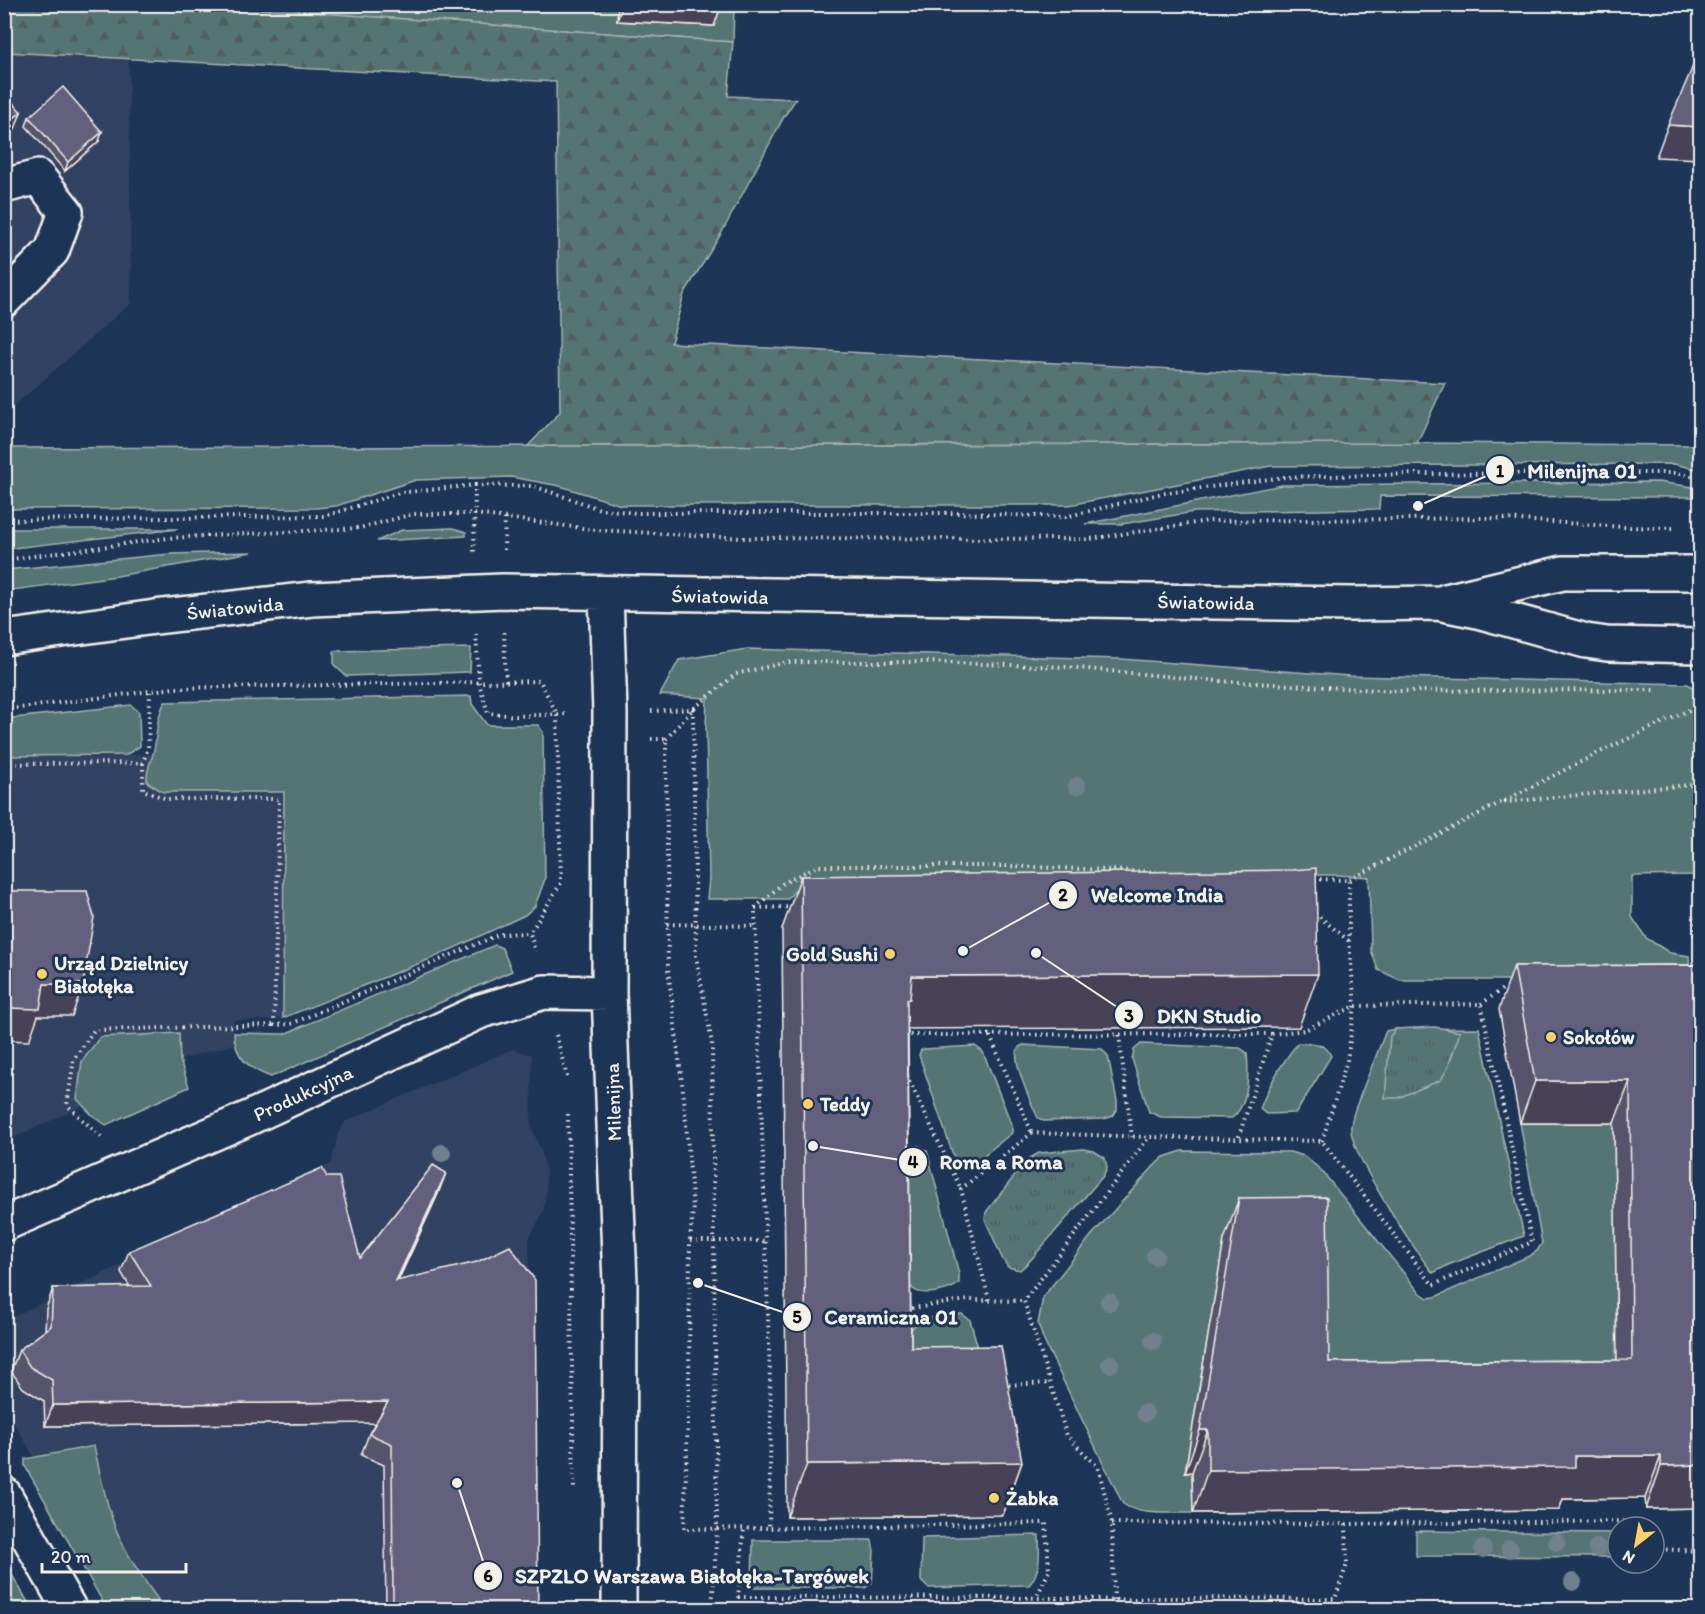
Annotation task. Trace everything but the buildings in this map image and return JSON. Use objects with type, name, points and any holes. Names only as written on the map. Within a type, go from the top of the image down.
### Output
[{"type":"street","points":[[4,186],[38,177],[66,212],[52,251],[4,300]]},
{"type":"street","name":"Światowida","points":[[1438,603],[1563,573],[1701,573]]},
{"type":"street","name":"Światowida","points":[[4,638],[155,617],[312,600],[503,591],[1351,604],[1438,603],[1478,611],[1586,642],[1701,646]]},
{"type":"street","name":"Milenijna","points":[[606,594],[610,740],[609,993],[620,1283],[619,1610]]},
{"type":"street","name":"Produkcyjna","points":[[4,1224],[249,1118],[481,1011],[544,992],[609,993]]},
{"type":"street","points":[[4,1494],[70,1610]]},
{"type":"path","points":[[475,485],[533,486],[600,509],[636,513],[958,513],[1065,517],[1159,494],[1284,477],[1674,473],[1701,478]]},
{"type":"path","points":[[4,560],[168,538],[360,528],[414,514],[475,514],[597,530],[754,538],[1090,539],[1208,521],[1491,518],[1624,527],[1678,528]]},
{"type":"path","points":[[4,520],[193,518]]},
{"type":"path","points":[[1036,1598],[1049,1570],[1046,1523],[684,1528],[692,1197],[684,1099],[668,969],[666,739],[693,709],[736,674],[788,662],[928,662],[1066,667],[1219,681],[1396,691],[1665,690]]},
{"type":"path","points":[[150,692],[148,748],[143,763],[143,790],[167,799],[279,799],[274,1025]]},
{"type":"path","points":[[1314,879],[1349,880],[1600,752],[1701,705]]},
{"type":"path","points":[[557,741],[666,739]]},
{"type":"path","points":[[4,764],[143,763]]},
{"type":"path","points":[[1500,803],[1701,784]]},
{"type":"path","points":[[769,1528],[771,1411],[755,908],[782,884],[817,866],[1007,866],[1161,872]]},
{"type":"path","points":[[1322,1141],[1347,1061],[1354,1006],[1349,941],[1349,880]]},
{"type":"path","points":[[1694,936],[1701,896]]},
{"type":"path","points":[[755,908],[803,907]]},
{"type":"path","points":[[1314,912],[1349,941]]},
{"type":"path","points":[[667,924],[755,926]]},
{"type":"path","points":[[102,1137],[67,1105],[74,1059],[94,1030],[291,1024],[500,934],[530,933]]},
{"type":"path","points":[[902,1045],[902,1035],[1272,1034],[1305,1030],[1354,1006],[1481,1004],[1504,988],[1516,988]]},
{"type":"path","points":[[1322,1141],[1433,1285],[1532,1242],[1481,1004]]},
{"type":"path","points":[[1238,1139],[1272,1034]]},
{"type":"path","points":[[1119,1035],[1132,1137]]},
{"type":"path","points":[[990,1036],[1032,1133]]},
{"type":"path","points":[[906,1075],[961,1189],[989,1300]]},
{"type":"path","points":[[961,1189],[1032,1133],[1322,1141]]},
{"type":"path","points":[[1024,1301],[1149,1137]]},
{"type":"path","points":[[690,1241],[766,1241]]},
{"type":"path","points":[[899,1310],[968,1300],[1024,1301]]},
{"type":"path","points":[[1024,1301],[1068,1436],[1098,1467],[1112,1523],[1114,1600]]},
{"type":"path","points":[[997,1385],[1050,1383]]},
{"type":"path","points":[[1112,1523],[1606,1521]]},
{"type":"path","points":[[738,1597],[1335,1599],[1347,1564],[1346,1524]]},
{"type":"path","points":[[737,1610],[744,1528]]},
{"type":"path","points":[[1666,1550],[1701,1551]]},
{"type":"path","points":[[1154,1610],[1155,1598]]},
{"type":"shaded area","points":[[4,52],[129,60],[131,303],[5,414]]},
{"type":"shaded area","points":[[283,753],[283,1018],[234,1020],[234,1044],[180,1060],[5,1142],[5,756]]},
{"type":"shaded area","points":[[513,1049],[532,1055],[531,1126],[541,1150],[546,1171],[543,1212],[529,1239],[531,1609],[122,1609],[5,1407],[4,1321],[331,1164],[338,1133],[346,1121]]},
{"type":"green space","points":[[4,5],[206,5],[733,42],[728,96],[796,99],[785,115],[721,234],[684,294],[671,343],[1445,383],[1417,443],[528,446],[560,412],[556,82],[5,52]]},
{"type":"green space","points":[[206,5],[734,5],[733,42]]},
{"type":"green space","points":[[1417,443],[1700,445],[1700,470],[1674,464],[1271,466],[1069,505],[621,505],[560,486],[511,477],[416,480],[336,506],[316,508],[5,509],[4,448]]},
{"type":"green space","points":[[1658,482],[1700,488],[1700,497],[1380,496],[1379,509],[1194,512],[1122,524],[1085,524],[1282,485]]},
{"type":"green space","points":[[453,528],[466,532],[466,536],[377,541],[402,530]]},
{"type":"green space","points":[[4,529],[178,529],[5,549]]},
{"type":"green space","points":[[252,552],[117,576],[5,591],[5,570],[170,554]]},
{"type":"green space","points":[[471,648],[470,672],[346,676],[334,665],[334,651]]},
{"type":"green space","points":[[747,649],[1121,659],[1350,676],[1688,684],[1700,693],[1700,875],[1632,876],[1632,917],[1646,938],[1670,953],[1689,956],[1690,980],[1400,980],[1378,970],[1371,950],[1369,877],[1180,875],[804,879],[788,899],[707,899],[709,878],[707,698],[660,695],[679,660]]},
{"type":"green space","points":[[471,696],[472,704],[487,725],[538,725],[543,732],[545,879],[535,906],[525,915],[435,957],[283,1018],[284,792],[163,792],[147,782],[158,721],[165,702]]},
{"type":"green space","points":[[131,705],[139,712],[140,746],[126,755],[5,756],[5,719]]},
{"type":"green space","points":[[495,945],[502,948],[512,971],[271,1077],[250,1066],[240,1056],[237,1049],[234,1033],[284,1034]]},
{"type":"green space","points":[[1435,1027],[1460,1032],[1441,1080],[1398,1098],[1385,1098],[1390,1036],[1396,1029]]},
{"type":"green space","points":[[1479,1028],[1524,1236],[1433,1273],[1398,1223],[1370,1177],[1353,1138],[1351,1126],[1357,1104],[1386,1031]]},
{"type":"green space","points":[[179,1033],[180,1060],[189,1087],[106,1125],[92,1115],[77,1099],[82,1061],[100,1037]]},
{"type":"green space","points":[[1298,1043],[1322,1046],[1331,1056],[1296,1113],[1266,1114],[1260,1109],[1267,1091],[1281,1066]]},
{"type":"green space","points":[[1141,1044],[1240,1048],[1247,1053],[1248,1079],[1245,1097],[1238,1112],[1232,1118],[1161,1117],[1149,1112],[1132,1059],[1134,1050]]},
{"type":"green space","points":[[1023,1045],[1102,1049],[1108,1056],[1117,1101],[1117,1110],[1113,1116],[1104,1119],[1044,1121],[1038,1118],[1018,1066],[1017,1052]]},
{"type":"green space","points":[[975,1046],[983,1052],[1012,1126],[1012,1133],[974,1163],[966,1166],[958,1163],[952,1152],[919,1055],[924,1049]]},
{"type":"green space","points":[[1520,1123],[1614,1123],[1617,1402],[1313,1405],[1224,1240],[1185,1472],[1192,1472],[1193,1513],[1139,1511],[1123,1504],[1044,1341],[1038,1324],[1043,1297],[1091,1236],[1155,1165],[1164,1157],[1182,1151],[1290,1152],[1304,1156],[1321,1170],[1419,1292],[1428,1298],[1529,1256],[1537,1251],[1542,1243]]},
{"type":"green space","points":[[918,1146],[927,1151],[959,1274],[959,1283],[955,1286],[929,1293],[913,1289],[905,1276],[906,1153],[910,1147]]},
{"type":"green space","points":[[1083,1149],[1094,1151],[1105,1158],[1107,1168],[1103,1176],[1028,1263],[1020,1270],[1008,1267],[985,1219],[986,1212],[1028,1159],[1039,1153]]},
{"type":"green space","points":[[962,1314],[970,1320],[981,1358],[929,1380],[910,1347],[908,1337],[911,1330],[917,1324],[934,1317]]},
{"type":"green space","points":[[94,1446],[115,1527],[137,1570],[165,1609],[107,1609],[25,1466],[25,1459]]},
{"type":"green space","points":[[1416,1531],[1606,1533],[1606,1557],[1416,1556]]},
{"type":"green space","points":[[1039,1535],[1038,1567],[1029,1585],[928,1588],[921,1581],[922,1538]]},
{"type":"green space","points":[[753,1540],[872,1540],[874,1552],[872,1583],[865,1588],[752,1588]]},
{"type":"green space","points":[[5,1563],[32,1609],[5,1609]]},
{"type":"place","name":"Milenijna 01","points":[[1418,506]]},
{"type":"place","name":"Welcome India","points":[[963,951]]},
{"type":"place","name":"DKN Studio","points":[[1036,953]]},
{"type":"place","name":"Gold Sushi","points":[[890,954]]},
{"type":"place","name":"Urząd Dzielnicy Białołęka","points":[[42,974]]},
{"type":"place","name":"Sokołów","points":[[1551,1037]]},
{"type":"place","name":"Teddy","points":[[808,1104]]},
{"type":"place","name":"Roma a Roma","points":[[813,1146]]},
{"type":"place","name":"Ceramiczna 01","points":[[698,1283]]},
{"type":"place","name":"SZPZLO Warszawa Białołęka-Targówek","points":[[457,1483]]},
{"type":"place","name":"Żabka","points":[[994,1498]]}]
